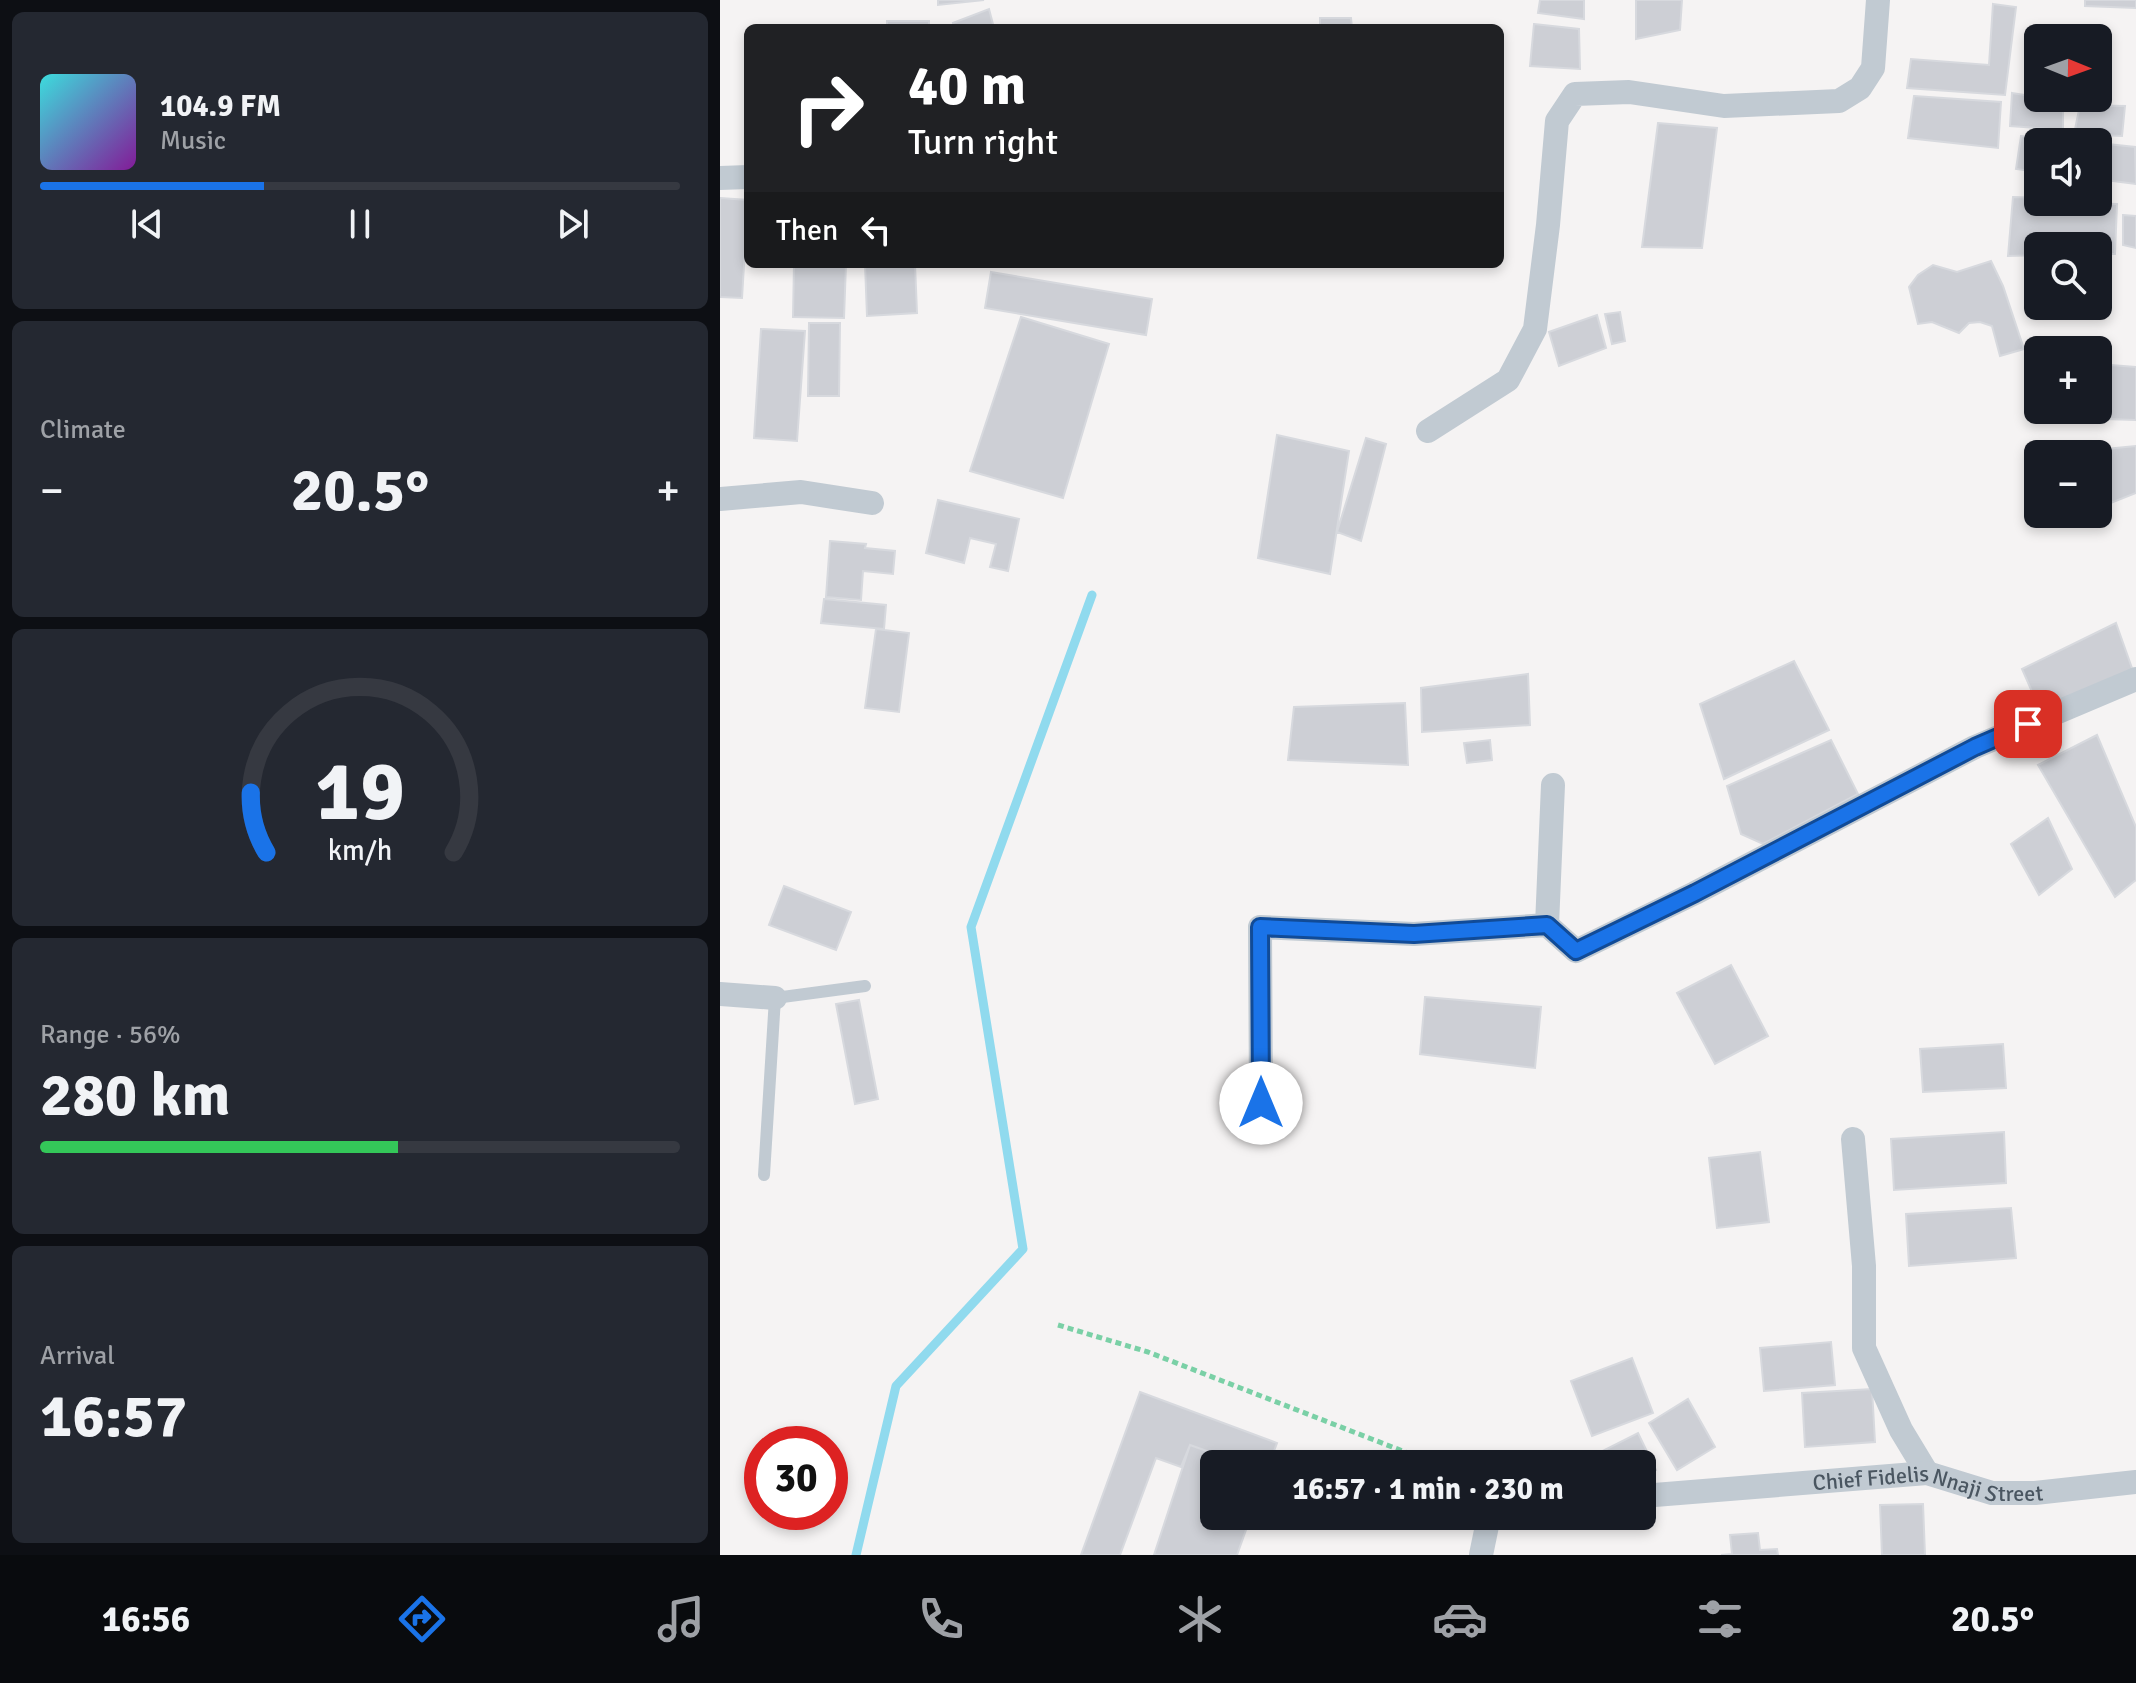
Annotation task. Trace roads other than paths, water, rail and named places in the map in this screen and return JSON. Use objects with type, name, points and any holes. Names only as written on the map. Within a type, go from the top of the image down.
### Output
[{"type":"street","points":[[1428,431],[1508,380],[1535,329],[1557,121],[1575,94],[1629,92],[1724,106],[1839,101],[1860,88],[1873,68],[1878,0]]},
{"type":"street","points":[[720,178],[744,177]]},
{"type":"street","points":[[720,499],[801,492],[872,503]]},
{"type":"street","points":[[1261,1103],[1260,927],[1414,934],[1547,925],[1576,951],[1695,893],[1975,747],[2136,679]]},
{"type":"street","points":[[1547,925],[1553,785]]},
{"type":"street","points":[[720,994],[775,998]]},
{"type":"street","points":[[1853,1139],[1864,1266],[1864,1348],[1901,1430],[1927,1473]]},
{"type":"street","name":"Chief Fidelis Nnaji Street","points":[[1656,1495],[1927,1473],[1992,1493],[2035,1493],[2136,1482]]},
{"type":"street","points":[[1481,1555],[1486,1530]]},
{"type":"lane","points":[[764,1175],[775,998],[865,986]]},
{"type":"waterway","points":[[856,1555],[896,1386],[1023,1249],[971,927],[1092,595]]}]
